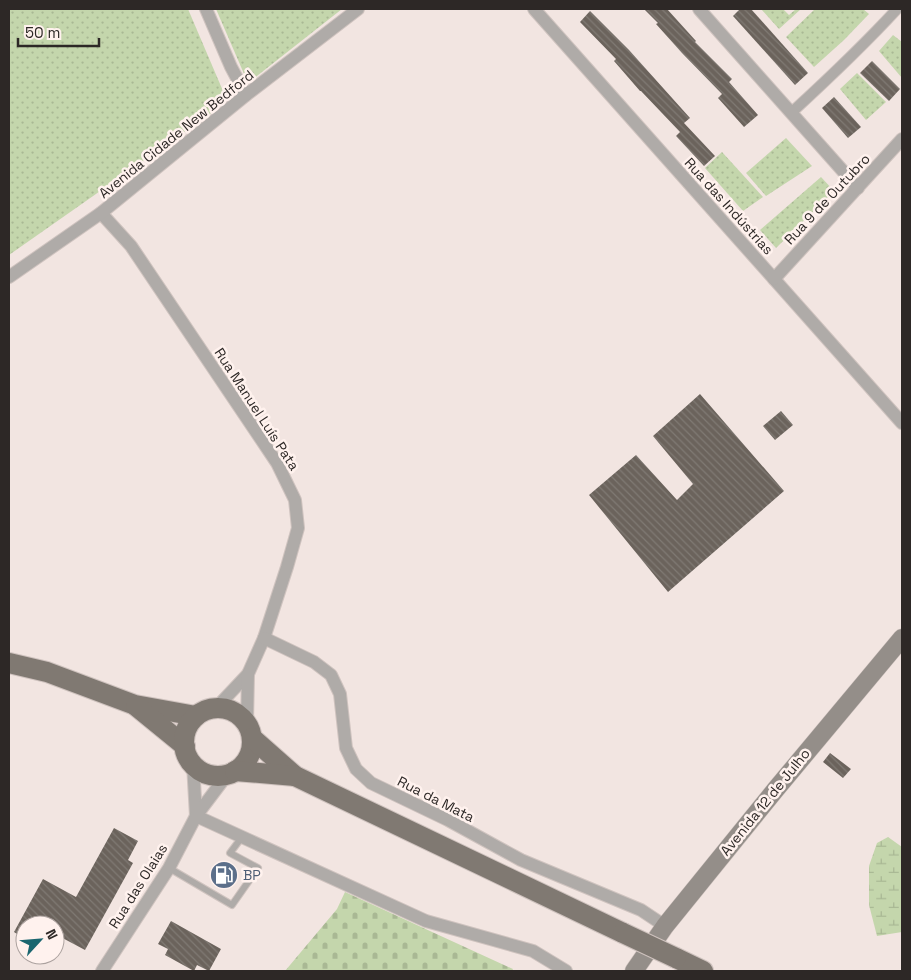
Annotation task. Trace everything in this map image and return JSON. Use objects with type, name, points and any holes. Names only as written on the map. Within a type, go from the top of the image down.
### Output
[{"type":"main road","name":"Avenida 12 de Julho","points":[[634,971],[665,926],[776,788],[902,638]]},
{"type":"main road","points":[[9,663],[47,672],[135,705],[196,716]]},
{"type":"main road","points":[[135,705],[184,746]]},
{"type":"main road","points":[[295,776],[231,773],[218,776],[200,770],[187,756],[184,746],[189,724],[205,710],[216,708],[228,709],[239,714],[249,730],[295,776],[703,971]]},
{"type":"main road","points":[[231,773],[243,765],[249,757],[252,748],[249,730]]},
{"type":"street","points":[[206,9],[231,67],[246,94]]},
{"type":"street","name":"Avenida Cidade New Bedford","points":[[9,277],[101,213],[246,94],[358,9]]},
{"type":"street","name":"Rua das Indústrias","points":[[534,9],[902,423]]},
{"type":"street","points":[[699,9],[858,188]]},
{"type":"street","points":[[791,113],[835,73],[897,9]]},
{"type":"street","name":"Rua 9 de Outubro","points":[[774,279],[902,139]]},
{"type":"street","name":"Rua Manuel Luís Pata","points":[[101,213],[131,246],[278,463],[295,500],[298,528],[264,638],[248,674]]},
{"type":"street","name":"Rua da Mata","points":[[264,638],[314,662],[332,675],[340,694],[346,748],[356,769],[371,783],[448,820],[521,860],[641,910],[665,926]]},
{"type":"street","points":[[216,708],[248,674]]},
{"type":"street","points":[[248,674],[249,730]]},
{"type":"street","points":[[193,764],[196,816],[426,921],[533,951],[566,971]]},
{"type":"street","name":"Rua das Olaias","points":[[102,971],[169,868],[196,816],[231,773]]},
{"type":"lane","points":[[169,868],[232,905],[258,868],[230,853],[242,836]]},
{"type":"green space","points":[[9,9],[188,9],[226,98],[210,114],[9,255]]},
{"type":"green space","points":[[216,9],[342,9],[248,83]]},
{"type":"green space","points":[[761,9],[783,9],[789,15],[796,9],[801,9],[779,29]]},
{"type":"green space","points":[[815,9],[863,9],[869,14],[814,67],[786,37]]},
{"type":"green space","points":[[893,35],[902,42],[902,78],[879,51]]},
{"type":"green space","points":[[857,73],[886,102],[866,120],[840,89]]},
{"type":"green space","points":[[786,138],[812,166],[766,196],[746,173]]},
{"type":"green space","points":[[722,152],[763,197],[743,211],[705,168]]},
{"type":"green space","points":[[821,177],[834,191],[776,248],[760,230]]},
{"type":"green space","points":[[888,837],[902,847],[902,932],[877,936],[869,905],[869,866],[877,843]]},
{"type":"green space","points":[[345,892],[513,969],[512,971],[285,971],[337,909]]},
{"type":"building","points":[[644,9],[667,9],[695,42],[732,79],[729,82],[758,115],[744,127],[718,98],[722,94],[682,53]]},
{"type":"building","points":[[740,9],[751,9],[808,73],[795,85],[733,16]]},
{"type":"building","points":[[590,11],[629,50],[690,118],[684,123],[715,156],[704,166],[676,136],[680,132],[640,91],[614,61],[616,59],[580,22]]},
{"type":"building","points":[[872,61],[900,89],[889,101],[860,73]]},
{"type":"building","points":[[834,97],[861,127],[848,138],[822,108]]},
{"type":"building","points":[[700,394],[784,491],[668,592],[589,495],[636,455],[677,500],[693,484],[653,436]]},
{"type":"building","points":[[781,411],[793,425],[775,440],[763,426]]},
{"type":"building","points":[[830,753],[851,769],[843,778],[823,762]]},
{"type":"building","points":[[114,828],[138,841],[128,860],[133,863],[85,950],[65,939],[65,915],[23,915],[43,879],[76,897]]},
{"type":"building","points":[[171,921],[221,949],[209,971],[197,965],[194,971],[165,955],[168,949],[158,944]]},
{"type":"place","name":"BP","points":[[224,875]]}]
